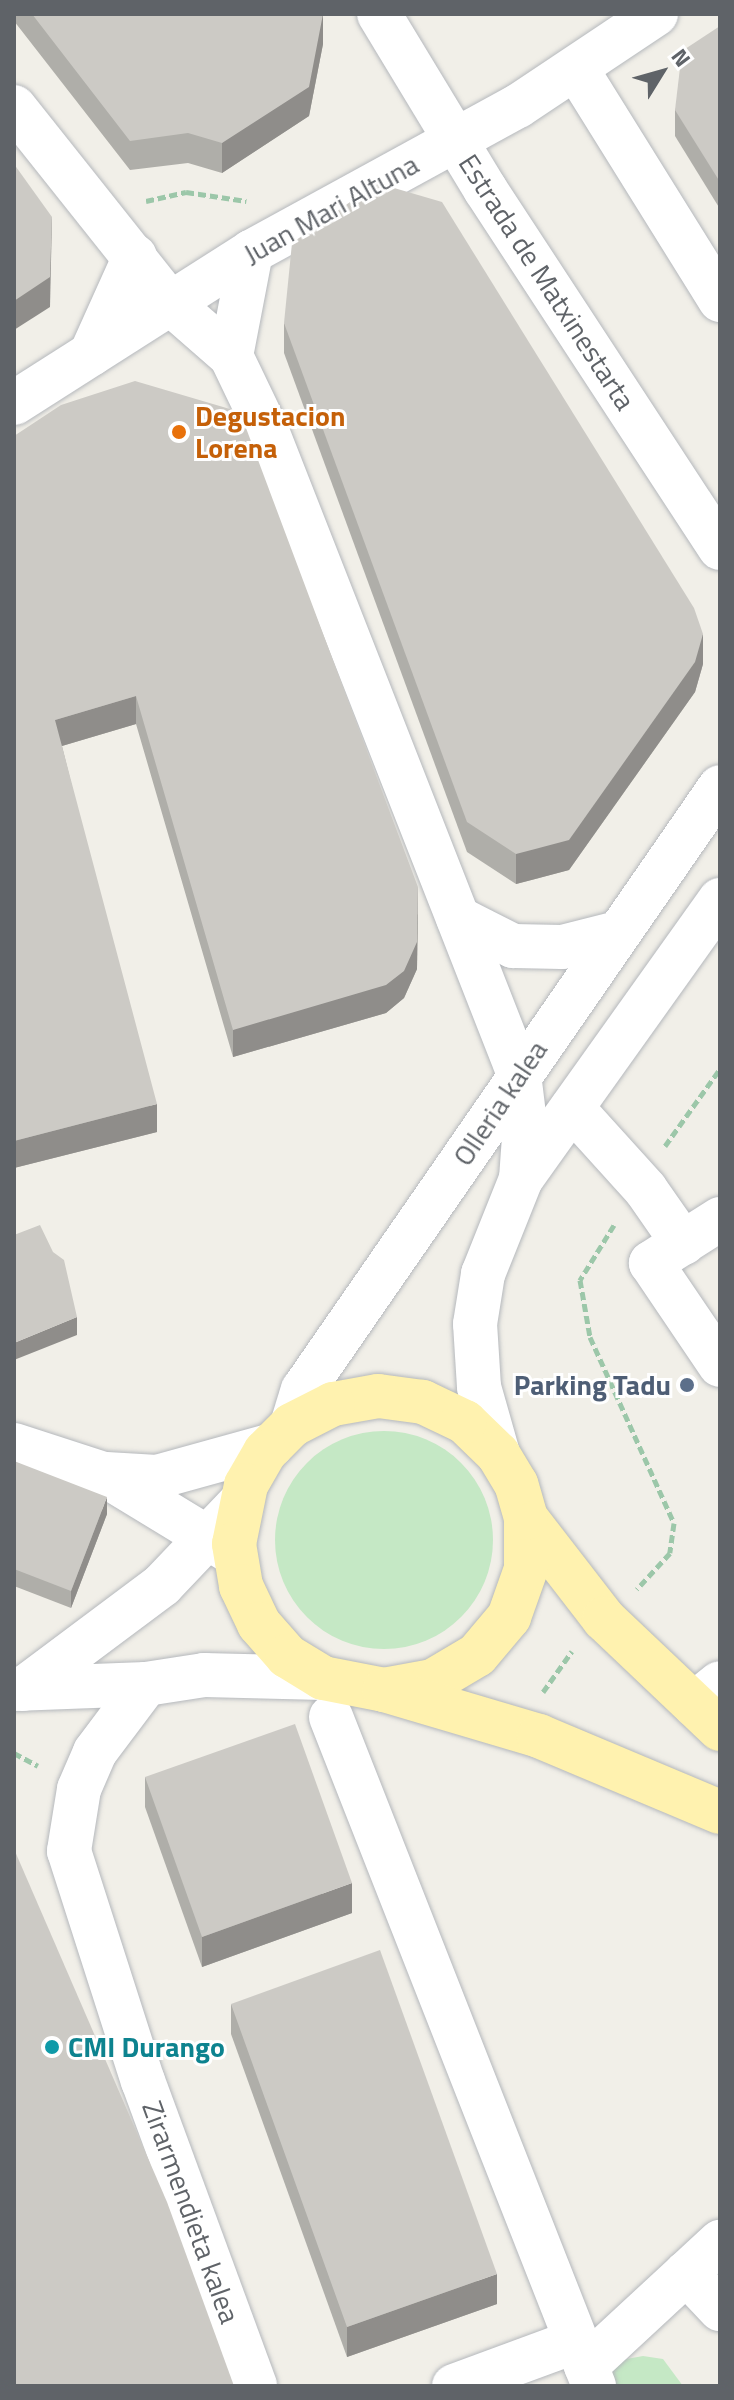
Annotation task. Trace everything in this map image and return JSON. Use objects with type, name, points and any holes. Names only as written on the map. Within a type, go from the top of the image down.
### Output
[{"type":"main road","points":[[363,1399],[423,1402],[465,1422],[498,1454],[516,1484],[526,1518],[526,1569],[509,1617],[477,1655],[433,1681],[327,1698],[259,1624],[222,1546],[240,1503],[282,1435],[333,1404],[363,1399]]},
{"type":"main road","points":[[526,1518],[604,1619],[711,1705]]},
{"type":"main road","points":[[384,1690],[539,1736],[720,1812]]},
{"type":"street","name":"Estrada de Matxinestarta","points":[[379,14],[456,141],[720,548]]},
{"type":"street","name":"Juan Mari Altuna","points":[[14,403],[251,252],[456,141],[577,70],[647,16]]},
{"type":"street","points":[[577,70],[720,300]]},
{"type":"street","points":[[14,107],[169,302],[231,356],[267,431],[519,1074],[525,1123],[521,1179]]},
{"type":"street","points":[[231,356],[251,252]]},
{"type":"street","points":[[91,354],[135,256]]},
{"type":"street","name":"Olleria kalea","points":[[282,1435],[303,1390],[720,787]]},
{"type":"street","points":[[498,1454],[479,1387],[475,1324],[483,1274],[521,1179],[720,900]]},
{"type":"street","points":[[458,918],[513,946],[562,947],[618,933]]},
{"type":"street","points":[[572,1108],[646,1190],[683,1243]]},
{"type":"street","points":[[720,1219],[651,1263],[720,1365]]},
{"type":"street","points":[[103,1474],[157,1477],[282,1435]]},
{"type":"street","points":[[14,1445],[103,1474],[222,1546],[162,1585],[19,1689]]},
{"type":"street","points":[[19,1689],[146,1684],[204,1675],[327,1698],[586,2364]]},
{"type":"street","name":"Zirarmendieta kalea","points":[[146,1684],[95,1752],[79,1789],[69,1851],[143,2081],[255,2386]]},
{"type":"street","points":[[454,2386],[586,2364],[720,2242]]},
{"type":"street","points":[[686,2273],[720,2309]]},
{"type":"path","points":[[141,202],[186,192],[254,203]]},
{"type":"path","points":[[14,1753],[51,1771]]},
{"type":"green space","points":[[384,1431],[426,1439],[445,1449],[461,1463],[475,1479],[485,1498],[493,1540],[485,1582],[475,1601],[461,1617],[445,1631],[426,1641],[384,1649],[342,1641],[323,1631],[307,1617],[293,1601],[283,1582],[275,1540],[283,1498],[293,1479],[307,1463],[323,1449],[342,1439]]},
{"type":"green space","points":[[643,2356],[663,2359],[683,2386],[611,2386],[599,2364]]},
{"type":"building","points":[[32,14],[323,14],[309,87],[222,143],[188,133],[130,141]]},
{"type":"building","points":[[720,26],[720,182],[675,110],[682,51]]},
{"type":"building","points":[[14,164],[52,217],[50,277],[14,301]]},
{"type":"building","points":[[377,183],[442,202],[694,608],[703,634],[695,662],[569,840],[516,854],[467,822],[284,323],[292,243]]},
{"type":"building","points":[[135,381],[240,412],[418,887],[417,942],[404,971],[386,985],[233,1030],[136,696],[55,720],[157,1104],[14,1141],[14,436],[61,405]]},
{"type":"building","points":[[40,1225],[53,1252],[64,1260],[77,1317],[14,1343],[14,1235]]},
{"type":"building","points":[[14,1461],[107,1497],[71,1591],[14,1569]]},
{"type":"building","points":[[295,1724],[352,1883],[202,1937],[145,1777]]},
{"type":"building","name":"CMI Durango","points":[[14,1849],[167,2202],[234,2386],[14,2386]]},
{"type":"building","points":[[380,1950],[497,2274],[347,2327],[231,2004]]},
{"type":"place","name":"Degustacion Lorena","points":[[179,432]]},
{"type":"place","name":"Parking Tadu","points":[[687,1385]]},
{"type":"place","name":"CMI Durango","points":[[52,2047]]}]
